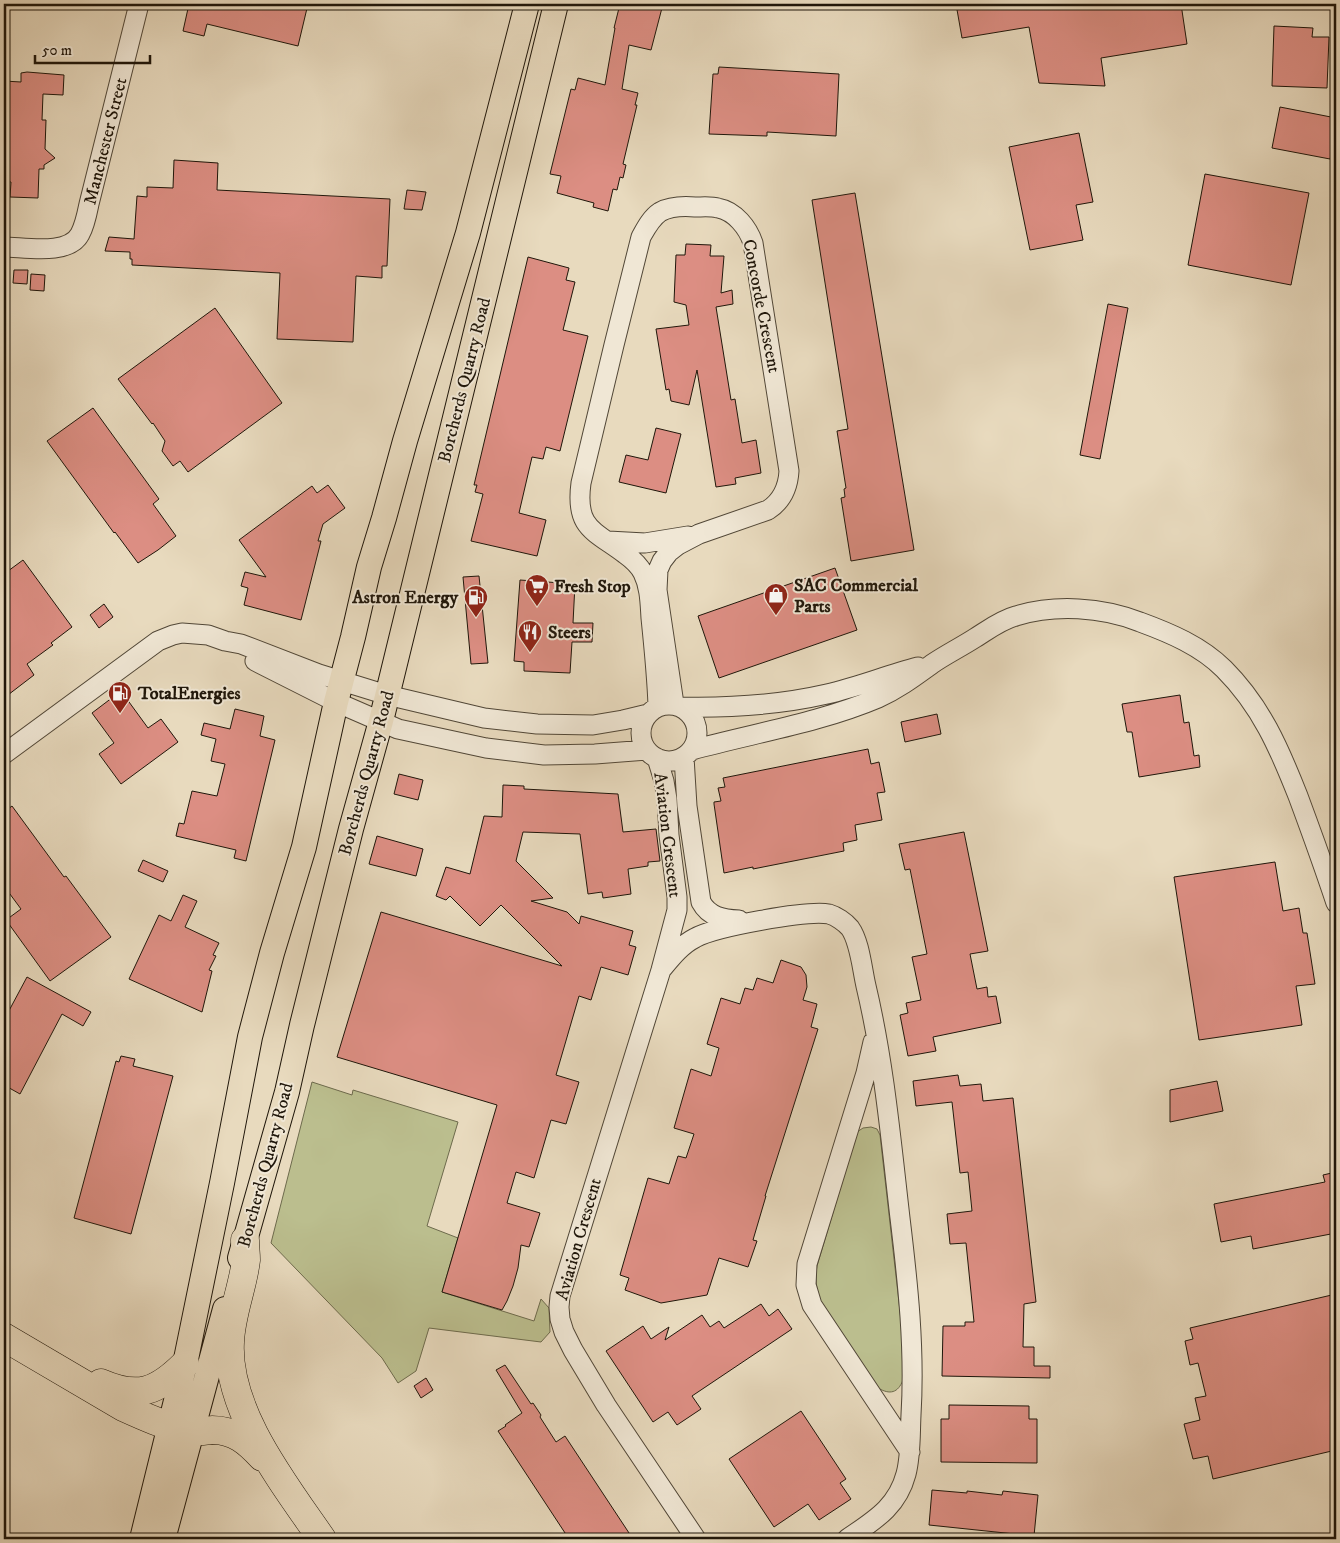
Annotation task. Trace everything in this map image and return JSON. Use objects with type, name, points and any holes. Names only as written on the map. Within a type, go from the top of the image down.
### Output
[{"type":"highway","points":[[245,1240],[246,1258],[230,1337],[231,1369],[249,1424],[278,1475],[322,1539]]},
{"type":"highway","points":[[4,1337],[123,1407],[155,1422],[181,1429],[217,1430],[236,1435],[248,1442],[278,1475]]},
{"type":"highway","points":[[39,1357],[105,1385],[119,1390],[134,1392],[149,1389],[165,1381],[185,1364]]},
{"type":"main road","name":"Borcherds Quarry Road","points":[[163,1539],[181,1429],[185,1364],[250,1037],[272,953],[304,847],[369,567],[468,233],[527,4]]},
{"type":"main road","name":"Borcherds Quarry Road","points":[[142,1539],[226,1304],[287,1092],[349,838],[381,721],[556,4]]},
{"type":"street","name":"Manchester Street","points":[[4,247],[59,248],[70,245],[81,234],[139,4]]},
{"type":"street","name":"Concorde Crescent","points":[[682,206],[716,207],[732,214],[751,236],[753,242],[789,465],[786,488],[775,506],[699,534],[678,545],[662,561],[658,570],[657,590],[666,708],[646,582],[642,571],[636,563],[607,540],[595,534],[583,518],[580,507],[581,483],[641,237],[660,212],[682,206]]},
{"type":"street","name":"Concorde Crescent","points":[[607,540],[645,543],[699,534]]},
{"type":"street","points":[[688,754],[696,743],[698,735],[697,726],[689,712],[666,708],[644,721],[641,728],[641,737],[652,754],[664,761],[672,761],[688,754],[826,717],[881,697],[914,678],[933,663],[1013,616],[1047,610],[1069,609],[1109,613],[1141,622],[1184,641],[1206,654],[1224,669],[1252,703],[1281,751],[1336,903]]},
{"type":"street","points":[[4,754],[158,641],[173,635],[192,633],[208,635],[241,644],[318,674],[381,721],[398,729],[477,746],[544,755],[652,754]]},
{"type":"street","points":[[339,691],[387,695],[484,718],[537,724],[593,726],[624,720],[666,708],[743,707],[825,695],[933,663]]},
{"type":"street","name":"Aviation Crescent","points":[[652,754],[664,781],[668,799],[669,835],[678,902],[675,921],[558,1307],[564,1332],[573,1350],[606,1405],[696,1539]]},
{"type":"street","name":"Aviation Crescent","points":[[688,754],[687,806],[701,902],[705,909],[713,916],[756,922]]},
{"type":"street","name":"Aviation Crescent","points":[[661,970],[684,944],[697,936],[713,930],[816,913],[834,916],[849,927],[856,943],[876,1033],[888,1117],[911,1323],[912,1393],[910,1452],[906,1475],[900,1489],[892,1504],[879,1517],[847,1539]]},
{"type":"street","name":"Aviation Crescent","points":[[876,1033],[864,1079],[807,1264],[806,1284],[807,1293],[812,1305],[910,1452]]},
{"type":"green space","points":[[312,1082],[352,1095],[353,1090],[458,1122],[427,1226],[458,1238],[442,1292],[534,1321],[541,1299],[549,1308],[550,1332],[541,1342],[429,1328],[416,1371],[398,1383],[382,1358],[271,1243]]},
{"type":"green space","points":[[871,1127],[877,1129],[880,1135],[902,1329],[903,1380],[899,1388],[893,1392],[886,1392],[878,1388],[820,1300],[816,1283],[817,1266],[857,1132],[863,1128]]},
{"type":"building","points":[[189,4],[308,4],[298,46],[207,24],[204,36],[183,31]]},
{"type":"building","points":[[620,4],[663,4],[651,50],[629,45],[622,89],[638,93],[635,105],[637,105],[623,164],[626,165],[623,178],[620,177],[617,190],[613,189],[608,211],[593,207],[594,203],[557,193],[561,176],[550,174],[571,89],[575,90],[578,78],[605,85],[614,28]]},
{"type":"building","points":[[956,4],[1181,4],[1187,44],[1101,58],[1105,86],[1039,83],[1029,27],[962,38]]},
{"type":"building","points":[[1274,26],[1313,28],[1312,37],[1329,37],[1327,88],[1272,86]]},
{"type":"building","points":[[719,67],[839,74],[836,136],[767,132],[767,136],[709,134],[713,74],[718,74]]},
{"type":"building","points":[[21,73],[64,75],[63,95],[43,94],[42,120],[46,120],[45,149],[55,158],[44,165],[44,169],[39,169],[38,198],[10,197],[11,182],[4,181],[4,81],[21,82]]},
{"type":"building","points":[[1280,107],[1336,118],[1336,153],[1332,152],[1330,159],[1272,148]]},
{"type":"building","points":[[1079,133],[1093,202],[1076,205],[1083,240],[1030,250],[1009,147]]},
{"type":"building","points":[[174,160],[218,163],[217,190],[390,199],[387,266],[382,266],[382,278],[356,276],[353,342],[277,339],[280,273],[132,265],[130,252],[105,251],[109,237],[134,239],[137,196],[147,197],[147,187],[173,188]]},
{"type":"building","points":[[1205,174],[1309,193],[1291,285],[1188,265]]},
{"type":"building","points":[[407,190],[426,192],[422,210],[404,209]]},
{"type":"building","points":[[855,193],[914,550],[851,561],[841,498],[845,497],[844,489],[846,488],[837,431],[848,429],[812,200]]},
{"type":"building","points":[[686,244],[711,245],[710,256],[724,256],[721,293],[732,290],[733,304],[716,307],[731,400],[735,399],[742,443],[756,440],[761,473],[735,478],[736,484],[716,487],[697,370],[689,405],[671,401],[669,389],[666,390],[656,329],[689,325],[686,305],[674,302],[676,255],[685,255]]},
{"type":"building","points":[[528,257],[569,268],[566,280],[575,282],[563,330],[588,336],[560,451],[546,447],[543,459],[532,457],[519,513],[546,520],[537,556],[471,541],[483,494],[475,492],[477,485],[474,485]]},
{"type":"building","points":[[14,270],[28,270],[27,284],[13,283]]},
{"type":"building","points":[[31,274],[45,275],[44,291],[30,290]]},
{"type":"building","points":[[1108,304],[1128,308],[1100,459],[1080,455]]},
{"type":"building","points":[[215,308],[282,403],[188,472],[180,461],[173,466],[162,451],[165,441],[118,379]]},
{"type":"building","points":[[93,408],[159,499],[153,504],[176,536],[138,563],[47,441]]},
{"type":"building","points":[[656,428],[681,434],[666,493],[619,482],[626,455],[648,460]]},
{"type":"building","points":[[328,485],[345,508],[323,524],[318,541],[321,541],[301,620],[244,605],[248,588],[241,586],[245,572],[266,577],[239,540],[312,486],[317,493]]},
{"type":"building","points":[[23,560],[72,627],[51,643],[53,645],[27,664],[34,675],[4,698],[4,574]]},
{"type":"building","points":[[835,568],[857,630],[719,678],[698,616]]},
{"type":"building","points":[[479,576],[488,663],[471,664],[463,577]]},
{"type":"building","points":[[520,580],[575,584],[573,623],[593,623],[592,642],[572,642],[570,673],[524,671],[524,662],[514,661]]},
{"type":"building","points":[[104,604],[113,617],[99,628],[90,615]]},
{"type":"building","points":[[121,691],[148,728],[161,719],[178,742],[121,784],[99,754],[114,743],[92,713]]},
{"type":"building","points":[[1180,695],[1184,723],[1189,722],[1194,756],[1199,755],[1200,767],[1139,777],[1132,732],[1127,732],[1122,704]]},
{"type":"building","points":[[235,709],[264,716],[260,736],[275,740],[246,861],[234,858],[236,850],[176,836],[179,823],[184,824],[192,791],[217,796],[225,764],[211,761],[216,739],[201,735],[204,723],[230,729]]},
{"type":"building","points":[[937,714],[941,734],[905,742],[901,722]]},
{"type":"building","points":[[868,749],[871,764],[879,762],[885,792],[877,793],[882,820],[855,825],[857,840],[843,843],[844,851],[724,873],[714,804],[714,802],[721,801],[718,788],[725,787],[723,778]]},
{"type":"building","points":[[399,774],[423,780],[418,800],[394,794]]},
{"type":"building","points":[[503,785],[524,786],[524,789],[618,794],[623,832],[656,829],[660,861],[648,862],[648,866],[628,869],[631,894],[603,898],[602,892],[588,894],[580,834],[523,832],[516,861],[553,898],[531,901],[567,912],[579,924],[581,916],[633,931],[629,945],[636,947],[628,975],[601,967],[591,1000],[579,996],[556,1075],[579,1082],[566,1124],[551,1120],[534,1178],[516,1172],[507,1203],[540,1213],[529,1247],[521,1245],[513,1286],[502,1310],[442,1292],[497,1105],[337,1057],[381,912],[562,966],[501,905],[480,926],[450,896],[446,900],[436,896],[446,867],[470,874],[484,816],[502,817]]},
{"type":"building","points":[[12,806],[111,937],[50,981],[6,920],[21,909],[4,886],[4,812]]},
{"type":"building","points":[[964,832],[988,951],[970,954],[977,989],[987,987],[988,997],[996,996],[1001,1023],[933,1037],[936,1051],[908,1056],[900,1015],[908,1013],[906,1003],[921,1000],[912,957],[927,954],[910,869],[905,870],[899,844]]},
{"type":"building","points":[[377,836],[423,849],[416,876],[369,864]]},
{"type":"building","points":[[143,860],[168,871],[163,882],[138,871]]},
{"type":"building","points":[[1275,862],[1283,911],[1299,908],[1303,933],[1307,933],[1315,984],[1296,986],[1302,1025],[1199,1040],[1174,877]]},
{"type":"building","points":[[183,895],[197,901],[185,927],[219,943],[213,955],[216,956],[209,970],[212,971],[202,1012],[129,979],[159,915],[171,921]]},
{"type":"building","points":[[781,960],[801,967],[806,975],[807,987],[803,1000],[817,1004],[811,1027],[818,1029],[765,1196],[753,1240],[757,1241],[748,1267],[719,1258],[707,1295],[661,1303],[625,1290],[629,1278],[620,1275],[648,1178],[669,1184],[678,1156],[686,1158],[694,1134],[674,1128],[691,1069],[711,1076],[719,1048],[707,1044],[721,998],[740,1004],[745,988],[753,990],[757,978],[773,983]]},
{"type":"building","points":[[27,977],[91,1012],[83,1026],[62,1014],[20,1094],[4,1085],[4,1020]]},
{"type":"building","points":[[121,1056],[135,1059],[133,1066],[173,1076],[131,1234],[74,1218],[116,1061],[119,1062]]},
{"type":"building","points":[[958,1075],[960,1086],[981,1084],[983,1101],[1013,1098],[1036,1302],[1024,1304],[1023,1347],[1034,1347],[1034,1366],[1050,1366],[1050,1378],[942,1376],[943,1326],[965,1326],[965,1322],[974,1322],[966,1243],[950,1244],[947,1214],[972,1211],[968,1172],[960,1173],[952,1102],[916,1106],[913,1081]]},
{"type":"building","points":[[1217,1081],[1223,1111],[1170,1122],[1170,1090]]},
{"type":"building","points":[[1336,1172],[1336,1233],[1253,1249],[1251,1236],[1221,1242],[1214,1204],[1325,1182],[1323,1175]]},
{"type":"building","points":[[1336,1294],[1336,1450],[1213,1479],[1208,1456],[1193,1459],[1184,1424],[1200,1420],[1195,1398],[1206,1396],[1198,1363],[1190,1365],[1185,1341],[1193,1339],[1190,1328]]},
{"type":"building","points":[[761,1304],[769,1316],[778,1309],[792,1329],[692,1396],[701,1409],[677,1425],[668,1412],[653,1422],[606,1351],[643,1326],[651,1339],[669,1327],[665,1340],[702,1315],[710,1327],[719,1321],[724,1328]]},
{"type":"building","points":[[505,1365],[531,1404],[533,1403],[541,1415],[540,1417],[556,1442],[565,1436],[633,1539],[569,1539],[498,1431],[522,1413],[496,1370]]},
{"type":"building","points":[[426,1378],[433,1390],[421,1398],[414,1386]]},
{"type":"building","points":[[949,1405],[1029,1406],[1029,1419],[1037,1419],[1037,1463],[941,1462],[941,1419],[949,1419]]},
{"type":"building","points":[[801,1411],[846,1479],[840,1483],[851,1499],[819,1520],[808,1504],[774,1527],[729,1459]]},
{"type":"building","points":[[932,1490],[1002,1495],[1003,1491],[1038,1495],[1034,1536],[929,1525]]},
{"type":"place","name":"Fresh Stop","points":[[537,607]]},
{"type":"place","name":"SAC Commercial Parts","points":[[776,616]]},
{"type":"place","name":"Astron Energy","points":[[476,618]]},
{"type":"place","name":"Steers","points":[[530,653]]},
{"type":"place","name":"TotalEnergies","points":[[120,714]]}]
